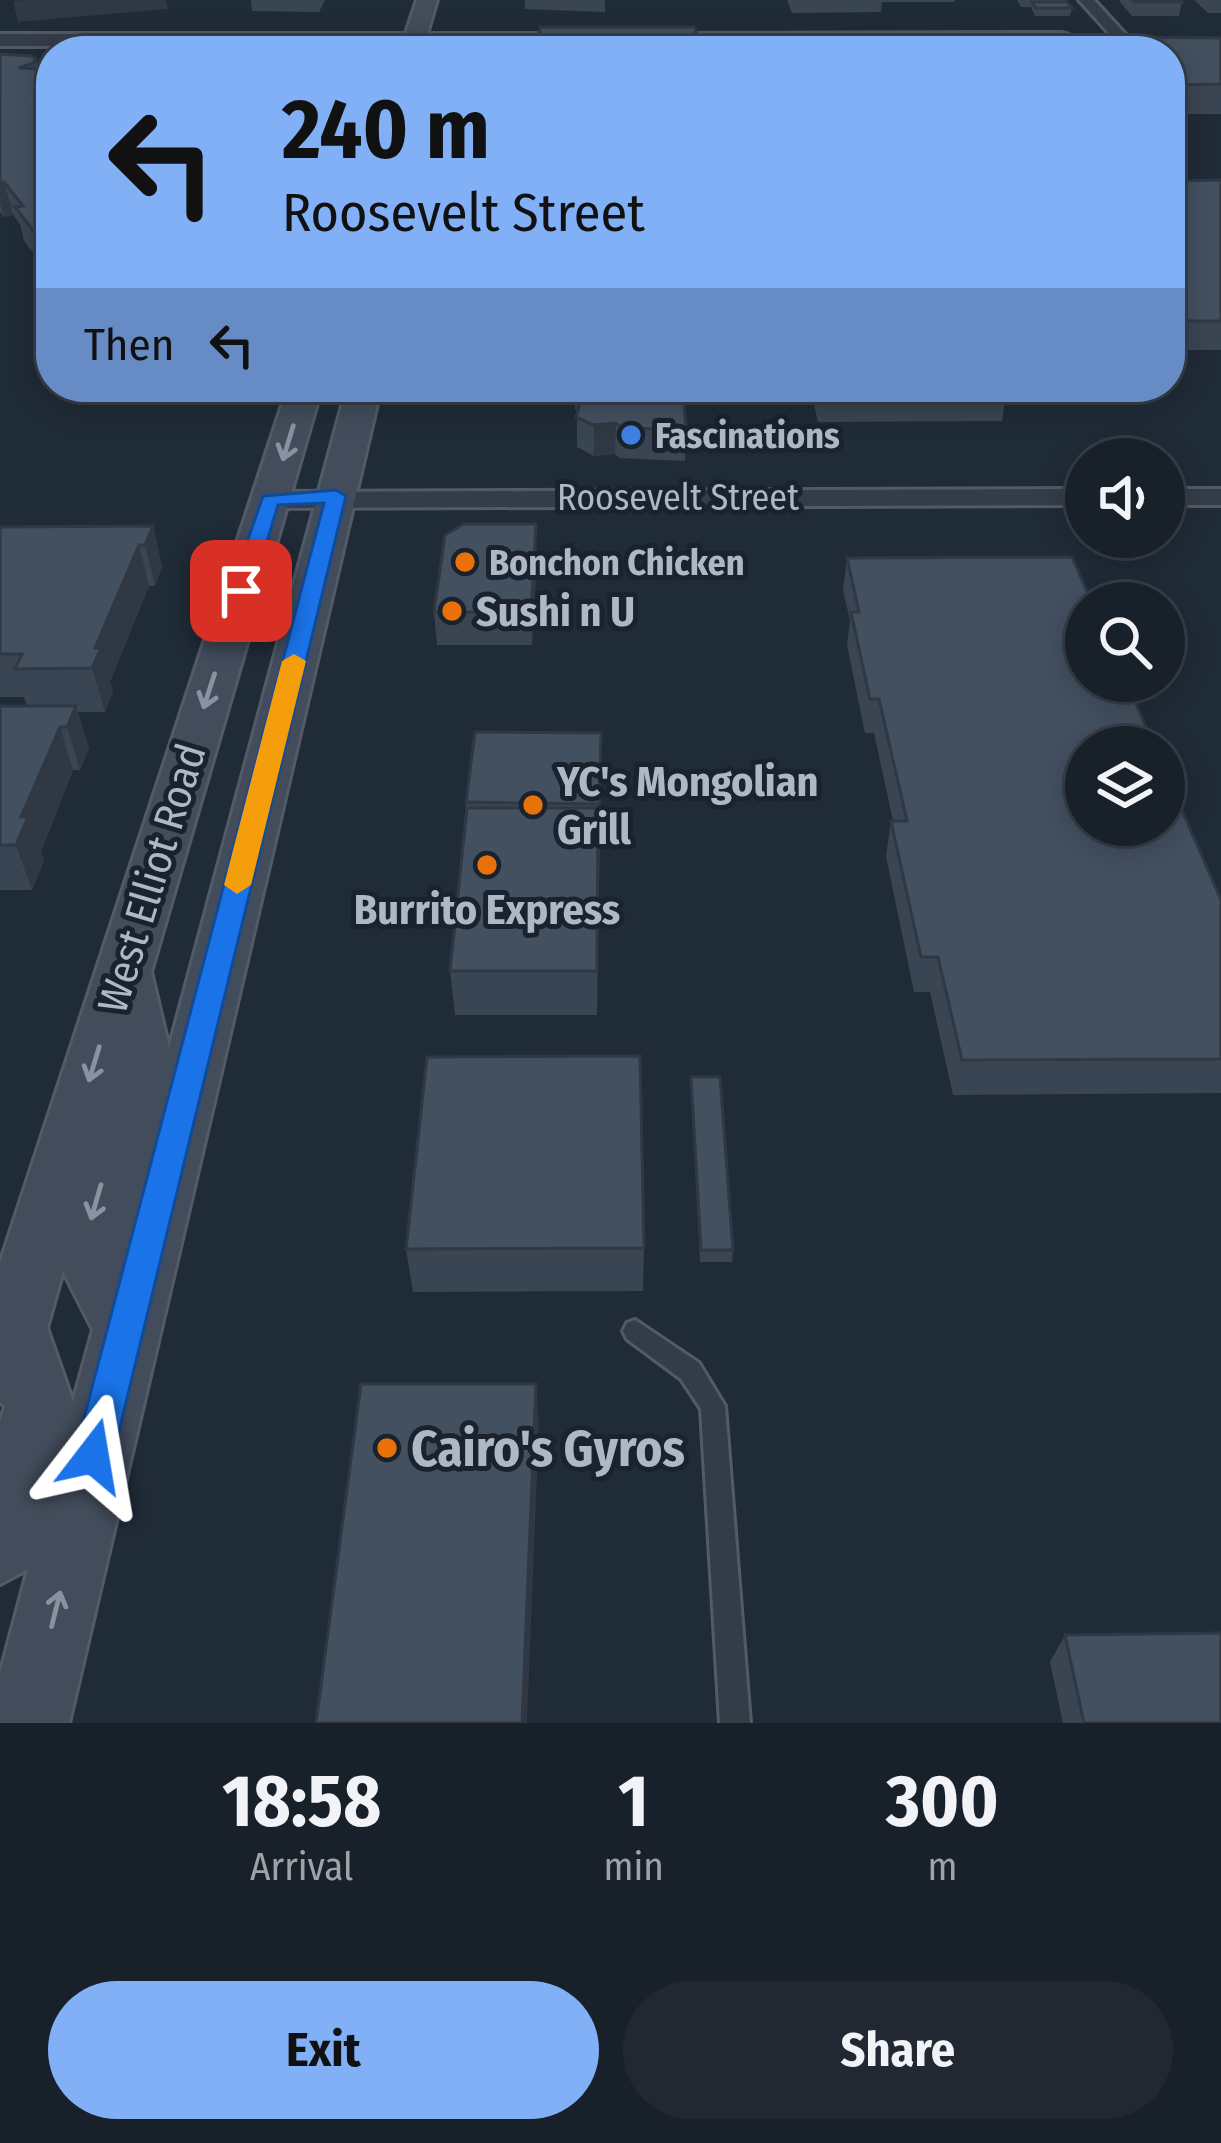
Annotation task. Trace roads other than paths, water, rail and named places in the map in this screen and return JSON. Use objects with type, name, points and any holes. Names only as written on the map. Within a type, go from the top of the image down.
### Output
[{"type":"main road","points":[[416,36],[427,0]]},
{"type":"main road","points":[[452,36],[460,9]]},
{"type":"main road","name":"West Elliot Road","points":[[6,1349],[300,402]]},
{"type":"main road","name":"West Elliot Road","points":[[28,1723],[360,402]]},
{"type":"main road","points":[[123,967],[140,1048],[88,1245],[100,1282],[126,1323]]},
{"type":"main road","points":[[0,1546],[40,1407],[6,1349]]},
{"type":"main road","points":[[0,1706],[16,1723]]},
{"type":"street","points":[[1087,0],[1129,36]]},
{"type":"street","points":[[123,36],[265,36]]},
{"type":"street","points":[[0,40],[36,39]]},
{"type":"street","name":"Roosevelt Street","points":[[270,500],[336,496],[1065,497]]},
{"type":"street","points":[[1185,497],[1221,497]]},
{"type":"lane","points":[[635,1331],[690,1371],[713,1406],[734,1723]]},
{"type":"place","name":"Fascinations","points":[[631,435]]},
{"type":"place","name":"Bonchon Chicken","points":[[465,562]]},
{"type":"place","name":"Sushi n U","points":[[452,611]]},
{"type":"place","name":"YC's Mongolian Grill","points":[[533,805]]},
{"type":"place","name":"Burrito Express","points":[[487,865]]},
{"type":"place","name":"Cairo's Gyros","points":[[387,1448]]}]
